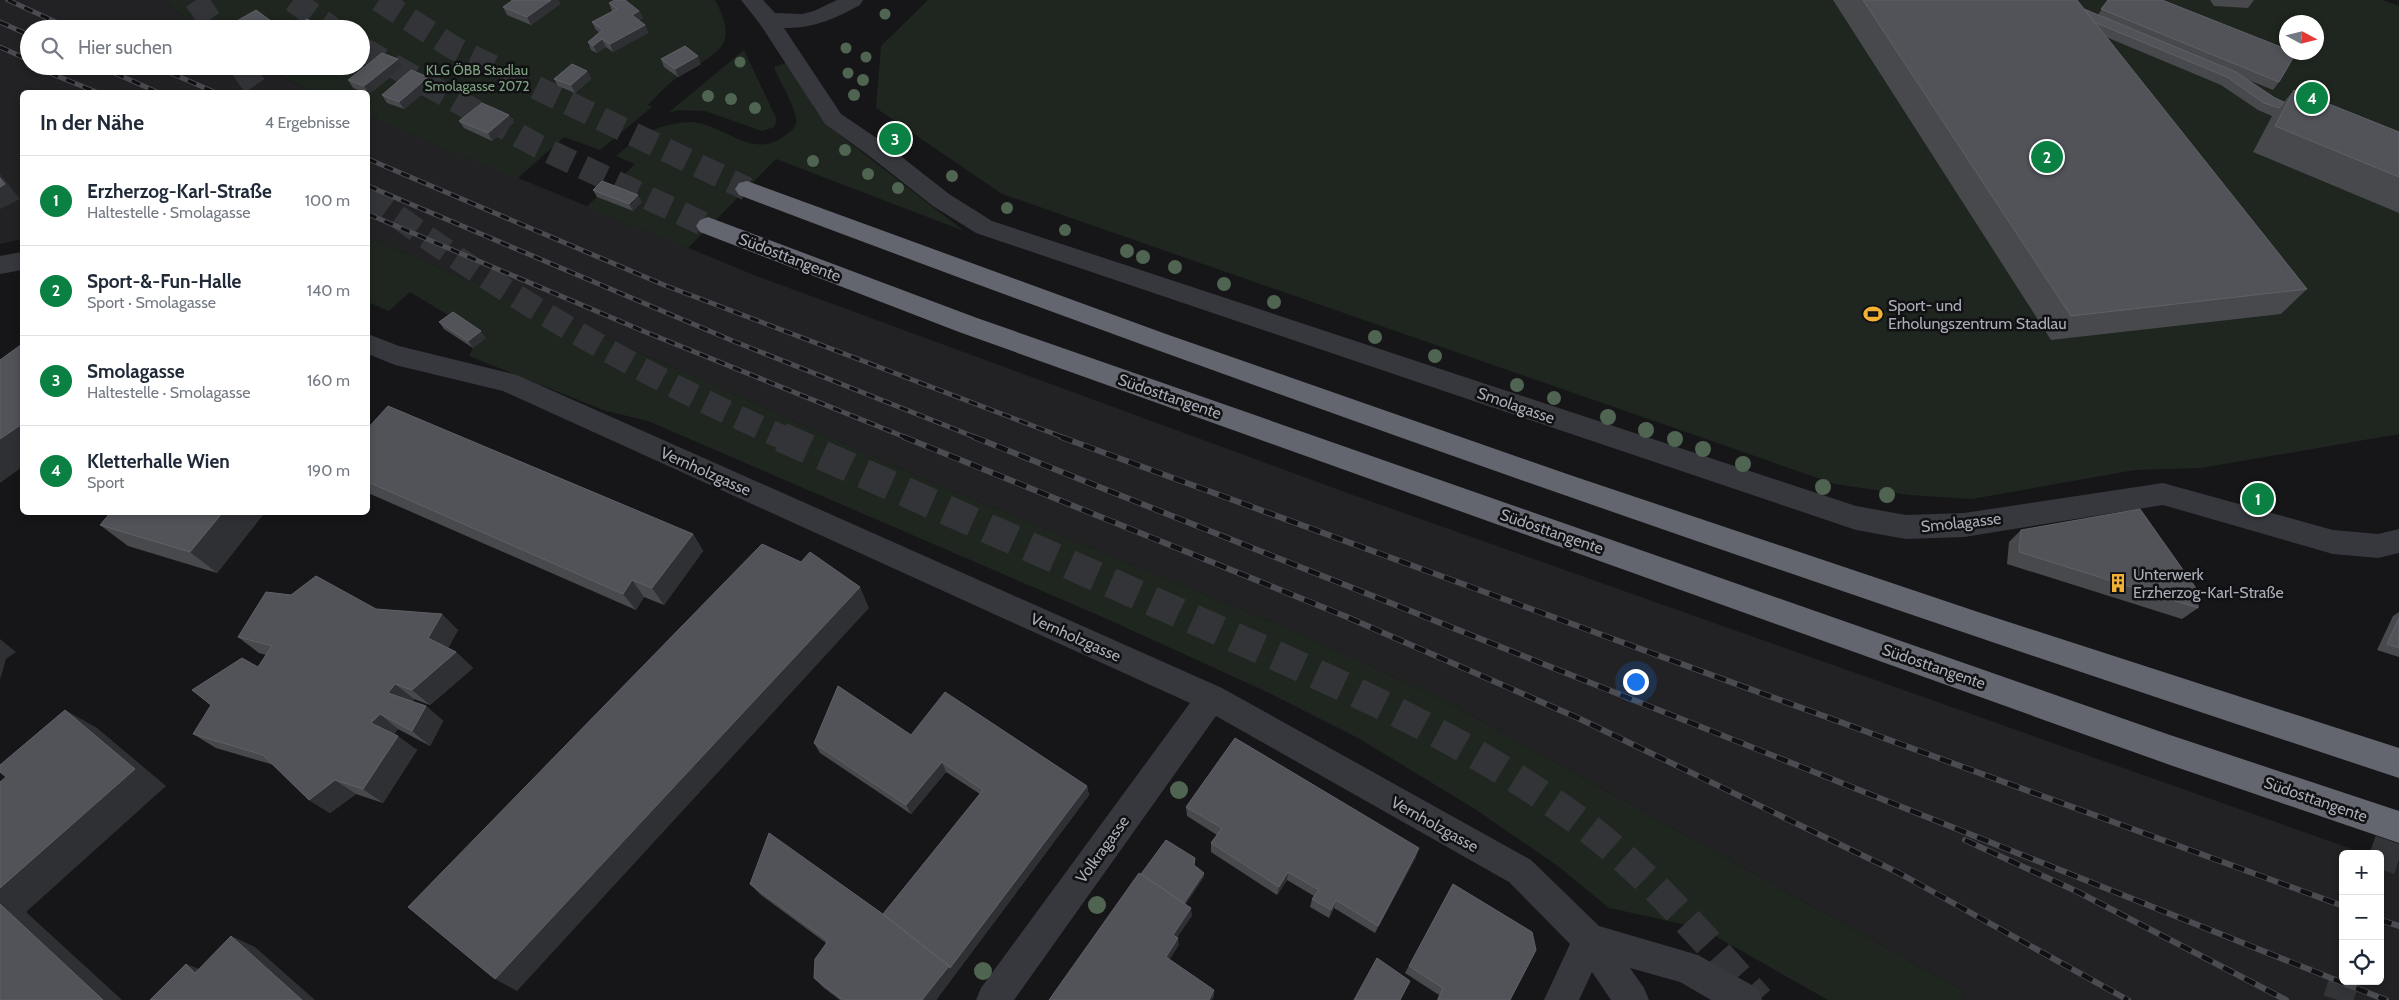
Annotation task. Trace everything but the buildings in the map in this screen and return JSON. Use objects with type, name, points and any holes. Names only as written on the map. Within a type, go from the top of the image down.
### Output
[{"type":"highway","points":[[747,190],[916,254],[1431,438],[1816,570],[2399,763]]},
{"type":"highway","name":"Südosttangente","points":[[708,226],[968,325],[2170,750],[2399,828]]},
{"type":"street","name":"Smolagasse","points":[[751,0],[768,18],[786,48],[834,118],[941,200],[984,227],[1856,518],[1906,527],[1964,525],[2140,496],[2163,494],[2184,498],[2333,542],[2389,543]]},
{"type":"street","points":[[768,18],[789,23],[810,21],[853,0]]},
{"type":"street","points":[[0,265],[20,260]]},
{"type":"street","name":"Vernholzgasse","points":[[370,345],[395,355],[508,382],[1210,698],[1520,871],[1589,940],[1686,967],[1745,1000]]},
{"type":"street","name":"Volkragasse","points":[[993,1000],[1210,698]]},
{"type":"street","points":[[1562,1000],[1589,940]]},
{"type":"street","points":[[1589,940],[1632,1000]]},
{"type":"shaded area","points":[[0,0],[164,0],[188,20],[20,20],[20,75],[279,75],[308,90],[20,90],[20,239],[0,244]]},
{"type":"shaded area","points":[[370,117],[759,277],[1353,495],[2355,850],[2339,850],[2339,985],[2384,985],[2384,860],[2399,865],[2399,1000],[1963,1000],[1964,991],[1442,699],[1301,634],[914,475],[689,374],[370,238]]},
{"type":"green space","name":"KLG ÖBB Stadlau Smolagasse 2072","points":[[164,0],[715,0],[726,29],[725,39],[721,47],[714,54],[671,82],[648,105],[652,107],[600,150],[564,137],[517,179],[370,117],[370,90],[308,90],[279,75],[370,75],[370,20],[188,20]]},
{"type":"green space","name":"Sport- und Erholungszentrum Stadlau","points":[[928,0],[2382,0],[2399,6],[2399,434],[2201,468],[2135,470],[1972,499],[1909,495],[1835,484],[1002,194],[876,108],[881,46]]},
{"type":"green space","points":[[744,50],[777,120],[774,127],[762,131],[705,111],[679,110],[668,113]]},
{"type":"green space","points":[[788,62],[816,111],[828,126],[964,231],[776,159],[688,248],[586,207],[597,197],[633,211],[642,203],[609,189],[635,164],[616,156],[639,136],[654,130],[673,124],[690,122],[714,128],[748,143],[771,143],[783,137],[794,128],[796,118],[792,104],[775,67]]},
{"type":"green space","points":[[370,238],[689,374],[914,475],[1301,634],[1442,699],[1964,991],[1963,1000],[1828,1000],[1701,928],[1609,908],[1559,867],[1475,809],[1358,738],[1267,692],[1107,619],[648,421],[606,411],[469,356],[473,348],[486,338],[410,292],[389,311],[370,303]]},
{"type":"tunnel","points":[[196,0],[210,20]]},
{"type":"tunnel","points":[[293,0],[320,20]]},
{"type":"tunnel","points":[[379,0],[454,48],[747,189]]},
{"type":"tunnel","points":[[370,53],[538,146],[708,226]]},
{"type":"tunnel","points":[[247,75],[258,90]]},
{"type":"tunnel","points":[[370,196],[467,264],[569,328],[675,387],[784,438]]},
{"type":"tunnel","points":[[781,437],[1343,686],[1391,709],[1486,760],[1532,788],[1576,819],[1626,860],[1672,905],[1759,1000]]},
{"type":"tunnel","points":[[2384,857],[2399,814]]},
{"type":"tunnel","points":[[2338,1000],[2343,985]]},
{"type":"railway","points":[[8,0],[51,20]]},
{"type":"railway","points":[[0,22],[20,31]]},
{"type":"railway","points":[[0,47],[20,56]]},
{"type":"railway","points":[[55,75],[91,90]]},
{"type":"railway","points":[[119,75],[153,90]]},
{"type":"railway","points":[[175,75],[209,90]]},
{"type":"railway","points":[[370,160],[664,285],[1065,438]]},
{"type":"railway","points":[[370,187],[733,341],[977,438]]},
{"type":"railway","points":[[370,215],[643,331],[907,438]]},
{"type":"railway","points":[[904,437],[1347,617],[1578,718],[1899,873],[2128,1000]]},
{"type":"railway","points":[[974,437],[2386,1000]]},
{"type":"railway","points":[[1061,437],[2339,905]]},
{"type":"railway","points":[[1965,840],[2078,892],[2286,1000]]},
{"type":"railway","points":[[2384,921],[2399,926]]},
{"type":"place","name":"Kletterhalle Wien","points":[[2312,98]]},
{"type":"place","name":"Smolagasse","points":[[895,139]]},
{"type":"place","name":"Sport-&-Fun-Halle","points":[[2047,157]]},
{"type":"place","name":"Sport- und Erholungszentrum Stadlau","points":[[1873,314]]},
{"type":"place","name":"Erzherzog-Karl-Straße","points":[[2258,499]]},
{"type":"place","name":"Unterwerk Erzherzog-Karl-Straße","points":[[2118,583]]}]
